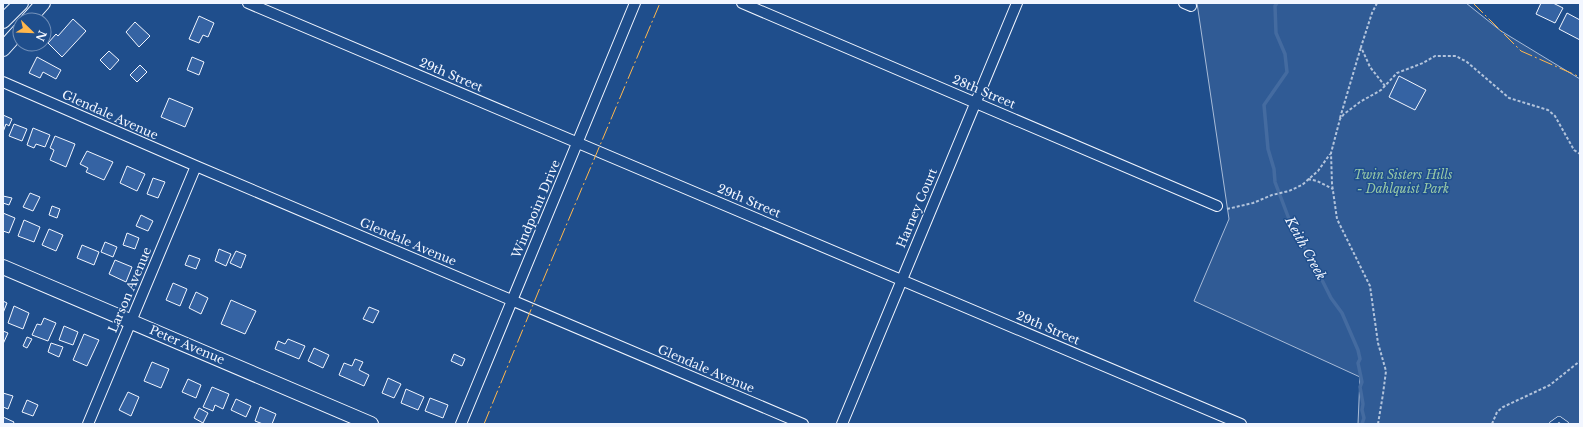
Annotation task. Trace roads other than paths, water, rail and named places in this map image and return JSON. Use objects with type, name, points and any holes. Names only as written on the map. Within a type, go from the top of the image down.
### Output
[{"type":"street","points":[[3,21],[21,3]]},
{"type":"street","points":[[35,12],[43,3]]},
{"type":"street","name":"29th Street","points":[[250,3],[1238,424]]},
{"type":"street","name":"Windpoint Drive","points":[[461,424],[635,3]]},
{"type":"street","name":"28th Street","points":[[742,3],[1217,206]]},
{"type":"street","name":"Harney Court","points":[[842,424],[1017,3]]},
{"type":"street","points":[[3,49],[12,39]]},
{"type":"street","name":"Glendale Avenue","points":[[3,82],[196,166],[803,424]]},
{"type":"street","name":"Larson Avenue","points":[[88,424],[196,166]]},
{"type":"street","name":"Peter Avenue","points":[[3,267],[371,424]]},
{"type":"lane","points":[[1552,424],[1559,420],[1566,424]]},
{"type":"waterway","name":"Keith Creek","points":[[1277,3],[1275,6],[1276,33],[1285,54],[1287,72],[1264,105],[1268,149],[1274,169],[1275,182],[1292,227],[1312,260],[1331,298],[1342,313],[1358,350],[1360,359],[1358,363],[1362,382],[1360,387],[1363,404],[1362,410],[1364,418],[1362,424]]},
{"type":"park label","name":"Twin Sisters Hills - Dahlquist Park","points":[[1403,182]]}]
